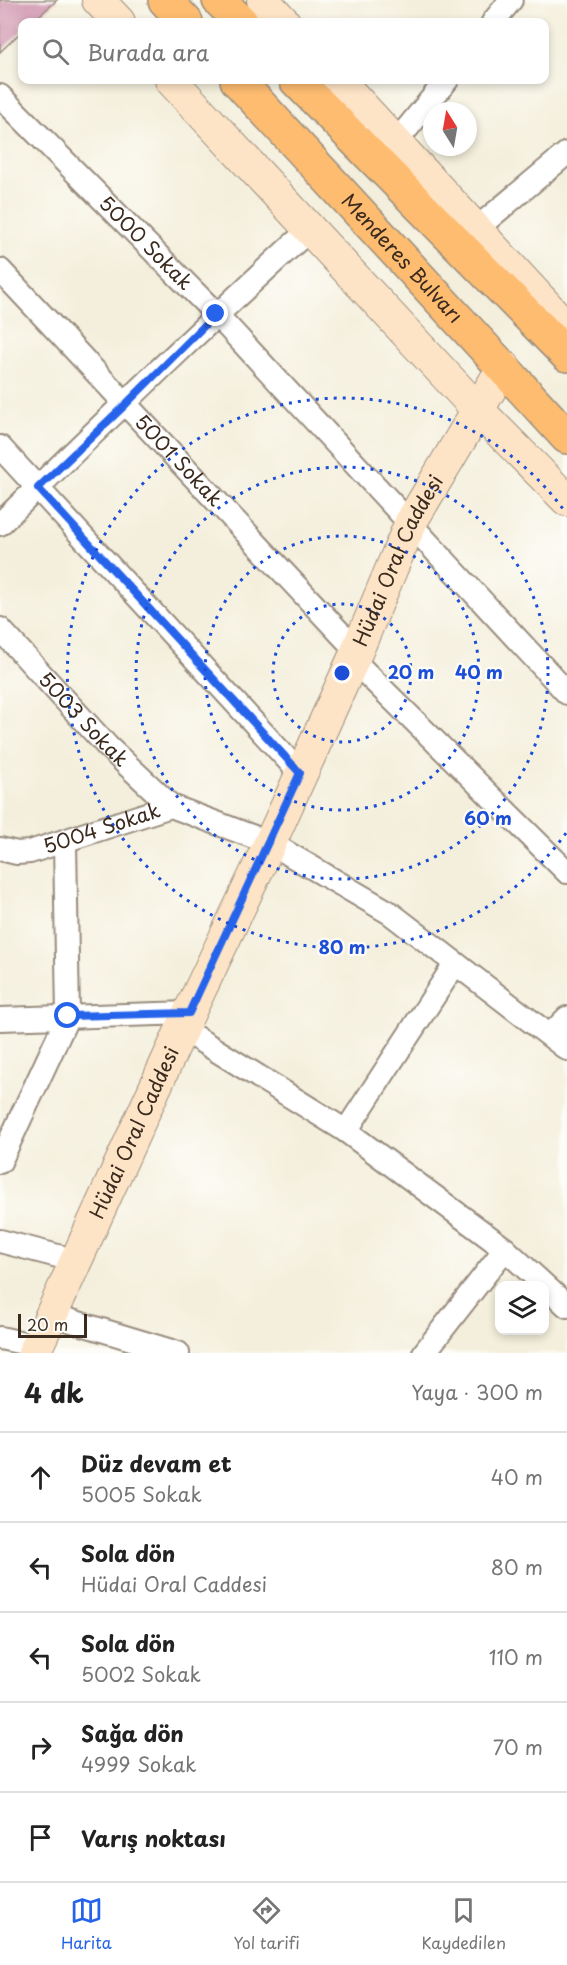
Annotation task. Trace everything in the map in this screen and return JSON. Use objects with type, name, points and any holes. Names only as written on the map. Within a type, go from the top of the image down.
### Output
[{"type":"main road","points":[[165,0],[182,18]]},
{"type":"main road","points":[[219,0],[237,18]]},
{"type":"main road","name":"Menderes Bulvarı","points":[[241,84],[348,202],[504,366],[567,437]]},
{"type":"main road","points":[[300,84],[566,332]]},
{"type":"street","points":[[98,0],[115,18]]},
{"type":"street","points":[[263,0],[280,18]]},
{"type":"street","points":[[496,18],[511,0]]},
{"type":"street","points":[[175,84],[477,409],[567,500]]},
{"type":"street","points":[[342,84],[476,229],[566,332]]},
{"type":"street","points":[[396,142],[444,84]]},
{"type":"street","name":"5000 Sokak","points":[[0,96],[216,314],[567,693]]},
{"type":"street","points":[[476,229],[567,153]]},
{"type":"street","points":[[0,524],[216,314],[309,230]]},
{"type":"street","name":"5001 Sokak","points":[[0,270],[355,655],[567,872]]},
{"type":"street","name":"Hüdai Oral Caddesi","points":[[36,1349],[270,843],[355,655],[411,522],[504,366]]},
{"type":"street","points":[[0,447],[300,773]]},
{"type":"street","name":"5003 Sokak","points":[[0,629],[108,747],[171,806]]},
{"type":"street","name":"5004 Sokak","points":[[1,854],[30,852],[64,843],[171,806],[270,843],[390,913],[559,1042]]},
{"type":"street","points":[[0,1161],[68,1016],[64,843]]},
{"type":"street","points":[[346,1131],[455,964]]},
{"type":"street","points":[[0,1019],[68,1016],[186,1021],[346,1131],[505,1249],[567,1306]]},
{"type":"street","points":[[559,1042],[567,1018]]},
{"type":"street","points":[[0,1241],[77,1261]]},
{"type":"street","points":[[424,1353],[505,1249]]},
{"type":"street","points":[[52,1315],[178,1353]]},
{"type":"street","points":[[0,1338],[36,1349]]},
{"type":"building","points":[[0,0],[57,0],[37,18],[18,18],[18,35],[0,52]]},
{"type":"route","points":[[68,1016],[189,1013],[270,843],[300,773],[38,488],[216,314]]}]
